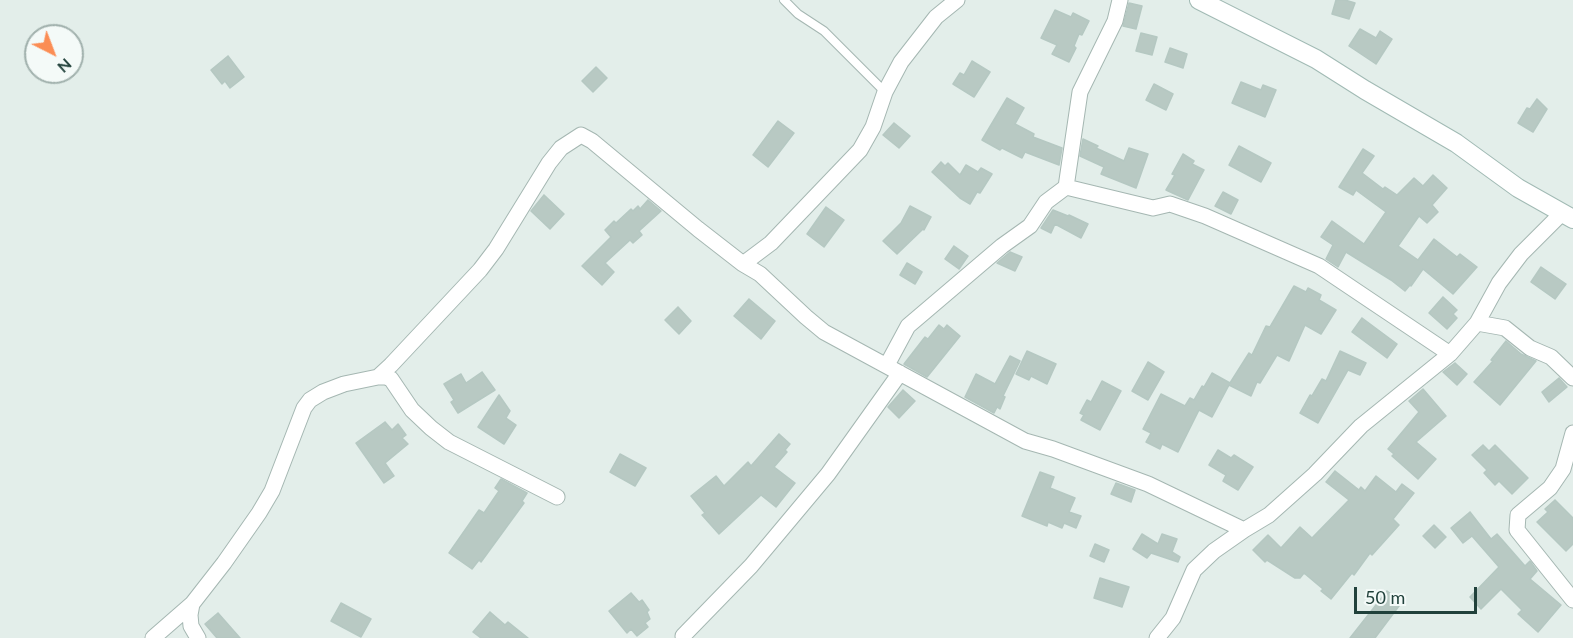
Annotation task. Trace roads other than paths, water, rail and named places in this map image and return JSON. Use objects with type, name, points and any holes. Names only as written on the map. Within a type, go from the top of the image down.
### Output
[{"type":"street","points":[[743,264],[771,243],[860,150],[873,127],[885,92],[901,62],[936,17],[957,0]]},
{"type":"street","points":[[683,636],[751,566],[828,474],[894,369],[908,326],[1002,246],[1030,226],[1046,202],[1066,187],[1080,92],[1115,21],[1120,0]]},
{"type":"street","points":[[1157,638],[1173,618],[1194,570],[1214,551],[1269,514],[1315,474],[1361,426],[1450,354],[1477,323],[1498,283],[1521,254],[1568,216],[1518,188],[1456,143],[1316,59],[1199,0]]},
{"type":"street","points":[[378,377],[480,270],[496,249],[549,163],[561,148],[581,135],[592,141],[743,264],[760,274],[824,332],[1025,441],[1148,484],[1244,530]]},
{"type":"street","points":[[1066,187],[1153,208],[1170,204],[1205,216],[1319,266],[1450,354]]},
{"type":"street","points":[[1477,323],[1505,328],[1530,348],[1551,357],[1573,378]]},
{"type":"street","points":[[153,638],[192,604],[259,513],[272,491],[304,408],[310,400],[344,384],[386,376],[391,379],[412,410],[449,442],[557,497]]},
{"type":"street","points":[[1573,433],[1563,469],[1550,488],[1518,515],[1517,530],[1573,600]]},
{"type":"street","points":[[192,604],[191,626],[198,638]]},
{"type":"lane","points":[[784,0],[798,14],[824,31],[885,92]]}]
